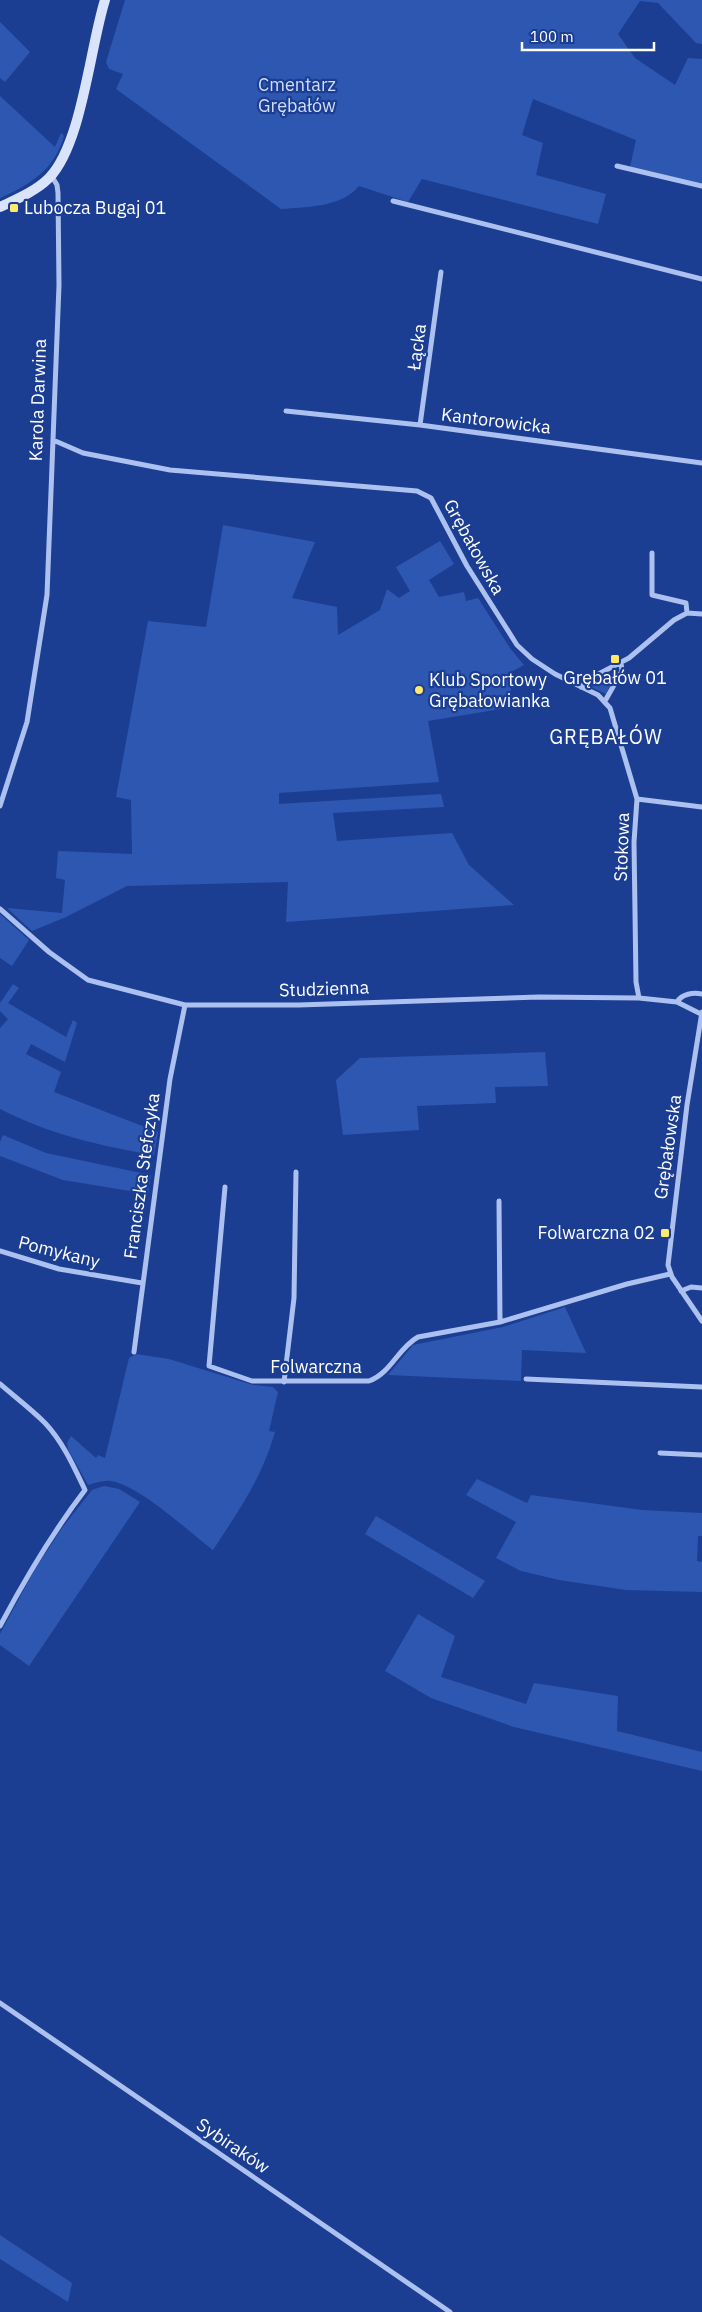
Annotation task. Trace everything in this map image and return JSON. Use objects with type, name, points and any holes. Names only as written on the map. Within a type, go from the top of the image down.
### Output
[{"type":"street","points":[[0,207],[34,190],[51,175],[64,157],[74,127],[105,0]]},
{"type":"street","points":[[617,166],[702,186]]},
{"type":"street","name":"Karola Darwina","points":[[0,806],[27,722],[47,596],[53,390],[59,285],[58,185],[51,175]]},
{"type":"street","points":[[392,201],[702,279]]},
{"type":"street","name":"Łącka","points":[[420,425],[441,272]]},
{"type":"street","name":"Kantorowicka","points":[[286,410],[420,425],[702,463]]},
{"type":"street","name":"Grębałowska","points":[[53,440],[83,453],[170,470],[417,491],[431,498],[467,566],[518,645],[540,664],[605,701]]},
{"type":"street","points":[[652,553],[652,596],[681,601],[686,604],[687,613]]},
{"type":"street","points":[[581,687],[591,678],[621,663],[674,620],[687,613],[702,614]]},
{"type":"street","points":[[605,701],[622,671],[621,663]]},
{"type":"street","name":"Stokowa","points":[[605,701],[612,713],[637,799],[634,842],[636,982],[640,998]]},
{"type":"street","points":[[637,799],[702,808]]},
{"type":"street","name":"Studzienna","points":[[0,908],[49,952],[88,980],[185,1005],[299,1005],[530,997],[640,998],[677,1002],[702,1013]]},
{"type":"street","name":"Studzienna","points":[[677,1002],[682,997],[693,993],[702,994]]},
{"type":"street","name":"Franciszka Stefczyka","points":[[134,1352],[170,1079],[185,1005]]},
{"type":"street","name":"Grębałowska","points":[[670,1274],[668,1265],[673,1218],[702,1013]]},
{"type":"street","points":[[284,1382],[294,1298],[296,1172]]},
{"type":"street","name":"Folwarczna","points":[[225,1187],[209,1366],[246,1380],[284,1382],[370,1381],[382,1374],[408,1344],[418,1337],[500,1322],[628,1284],[670,1274]]},
{"type":"street","points":[[499,1201],[500,1322]]},
{"type":"street","name":"Pomykany","points":[[0,1251],[59,1269],[142,1283]]},
{"type":"street","points":[[670,1274],[702,1321]]},
{"type":"street","points":[[681,1291],[691,1287],[702,1288]]},
{"type":"street","points":[[526,1379],[702,1387]]},
{"type":"street","points":[[0,1384],[44,1422],[54,1434],[63,1446],[85,1490],[69,1511],[25,1580],[0,1626]]},
{"type":"street","points":[[660,1452],[702,1455]]},
{"type":"street","name":"Sybiraków","points":[[0,2003],[450,2312]]},
{"type":"green space","name":"Cmentarz Grębałów","points":[[125,0],[702,0],[702,44],[696,43],[658,3],[640,1],[618,34],[635,58],[675,85],[688,58],[702,59],[702,184],[630,167],[636,140],[533,99],[522,135],[543,143],[536,175],[606,194],[598,224],[422,179],[408,202],[359,186],[352,193],[334,202],[323,205],[281,209],[116,89],[123,74],[109,69],[106,62]]},
{"type":"green space","points":[[0,22],[30,52],[5,82],[0,78]]},
{"type":"green space","points":[[0,96],[55,147],[61,133],[64,136],[60,148],[48,167],[31,181],[0,198]]},
{"type":"green space","points":[[223,525],[315,542],[292,598],[337,607],[338,635],[380,610],[387,589],[399,598],[410,591],[396,567],[440,541],[454,564],[429,580],[439,597],[464,592],[466,601],[478,598],[510,648],[524,665],[509,673],[513,707],[428,721],[439,782],[279,793],[279,804],[441,794],[444,807],[333,813],[337,841],[452,833],[469,865],[514,905],[286,922],[288,882],[127,886],[66,917],[32,931],[7,908],[62,913],[65,880],[56,878],[58,851],[132,854],[131,800],[116,797],[148,621],[206,627]]},
{"type":"green space","points":[[616,671],[606,694],[591,687],[591,683]]},
{"type":"green space","points":[[0,914],[29,940],[12,966],[0,958]]},
{"type":"green space","points":[[13,984],[19,988],[8,1003],[66,1037],[73,1020],[77,1023],[65,1062],[31,1044],[26,1054],[61,1072],[54,1092],[158,1132],[154,1155],[114,1148],[75,1138],[18,1118],[0,1109],[0,1028],[8,1019],[0,1011],[0,1003]]},
{"type":"green space","points":[[545,1052],[548,1086],[495,1087],[496,1103],[417,1106],[419,1130],[343,1135],[336,1080],[360,1058]]},
{"type":"green space","points":[[3,1135],[46,1153],[151,1175],[148,1194],[63,1180],[0,1156],[0,1142]]},
{"type":"green space","points":[[565,1307],[586,1353],[522,1350],[521,1381],[388,1375],[413,1345],[503,1327]]},
{"type":"green space","points":[[136,1354],[169,1359],[253,1385],[273,1387],[278,1392],[269,1431],[275,1432],[263,1465],[248,1494],[213,1550],[164,1510],[122,1484],[102,1481],[88,1485],[68,1449],[67,1443],[71,1436],[96,1458],[98,1455],[105,1458],[129,1358]]},
{"type":"green space","points":[[477,1479],[527,1503],[531,1495],[642,1510],[702,1513],[702,1536],[698,1536],[697,1561],[702,1562],[702,1592],[626,1590],[559,1580],[521,1571],[496,1558],[516,1522],[466,1495]]},
{"type":"green space","points":[[104,1486],[119,1489],[140,1502],[29,1666],[0,1645],[0,1634],[35,1569],[62,1528],[92,1490]]},
{"type":"green space","points":[[376,1516],[485,1581],[473,1598],[365,1534]]},
{"type":"green space","points":[[418,1614],[455,1636],[441,1677],[526,1704],[534,1683],[618,1696],[617,1731],[702,1752],[702,1771],[514,1727],[431,1698],[385,1671]]},
{"type":"green space","points":[[0,2235],[72,2283],[68,2302],[0,2259]]},
{"type":"place","name":"Lubocza Bugaj 01","points":[[14,208]]},
{"type":"place","name":"Grębałów 01","points":[[615,659]]},
{"type":"place","name":"Klub Sportowy Grębałowianka","points":[[419,690]]},
{"type":"place","name":"Folwarczna 02","points":[[665,1233]]},
{"type":"district","name":"GRĘBAŁÓW","points":[[606,737]]}]
